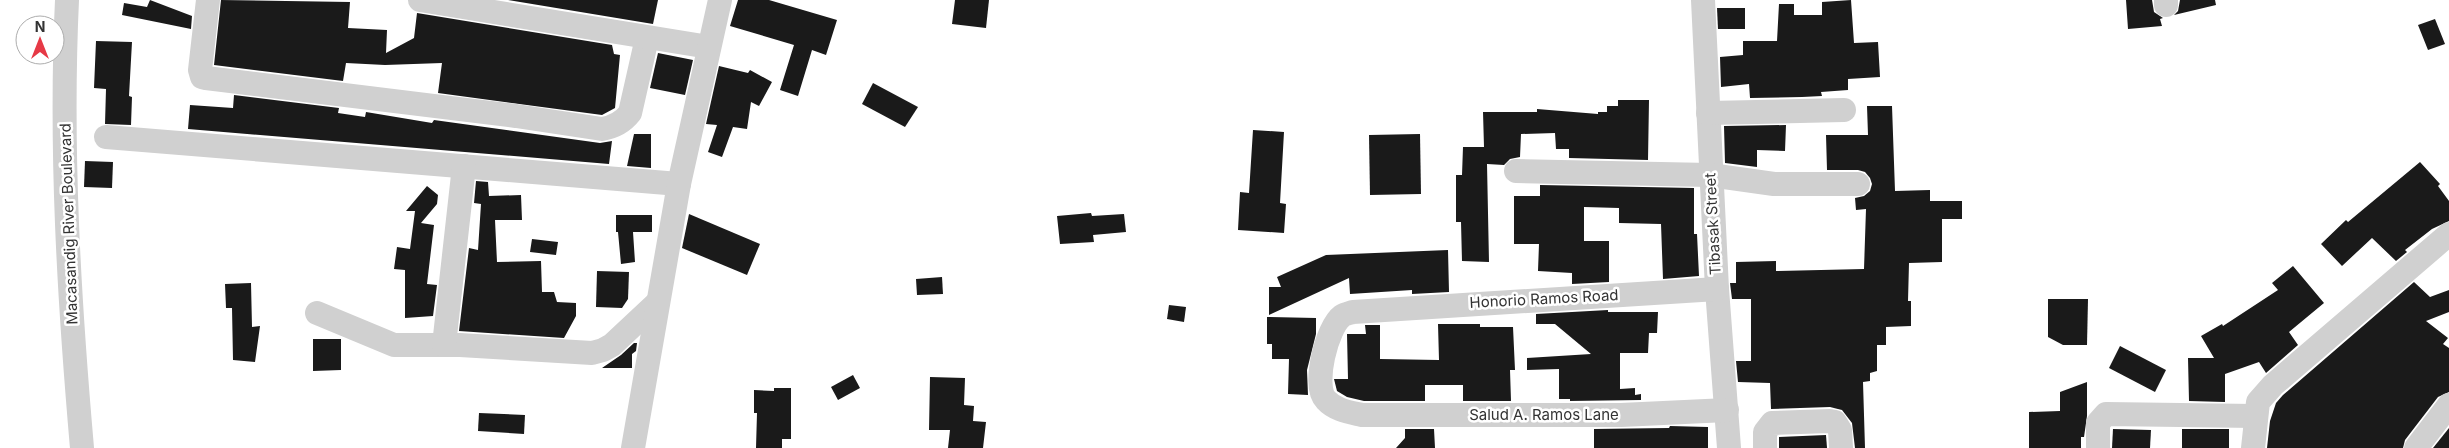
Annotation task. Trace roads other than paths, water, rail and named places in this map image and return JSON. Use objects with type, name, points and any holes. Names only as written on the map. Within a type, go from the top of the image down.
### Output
[{"type":"street","name":"Macasandig River Boulevard","points":[[67,0],[64,60],[65,184],[74,357],[82,448]]},
{"type":"street","points":[[208,0],[200,70],[202,76],[206,78],[516,116],[602,129],[612,127],[625,120],[630,113],[647,38]]},
{"type":"street","points":[[420,0],[709,47]]},
{"type":"street","points":[[632,448],[679,184],[720,0]]},
{"type":"street","name":"Tibasak Street","points":[[1703,0],[1710,175],[1730,448]]},
{"type":"street","points":[[1708,113],[1844,110]]},
{"type":"street","points":[[106,137],[679,184]]},
{"type":"street","points":[[444,345],[464,166]]},
{"type":"street","points":[[1516,171],[1710,175],[1774,184],[1858,184]]},
{"type":"street","points":[[2253,448],[2258,402],[2274,385],[2449,234]]},
{"type":"street","name":"Honorio Ramos Road","points":[[1362,415],[1336,408],[1326,401],[1322,394],[1322,370],[1327,341],[1342,317],[1353,312],[1717,290]]},
{"type":"street","points":[[317,313],[394,345],[444,345],[592,353],[612,345],[658,302]]},
{"type":"street","points":[[2416,448],[2449,405]]},
{"type":"street","name":"Salud A. Ramos Lane","points":[[1362,415],[1621,415],[1727,410]]},
{"type":"street","points":[[2098,448],[2098,423],[2106,414],[2255,416]]},
{"type":"street","points":[[1765,448],[1765,432],[1772,423],[1830,421],[1835,422],[1840,430],[1841,448]]}]
